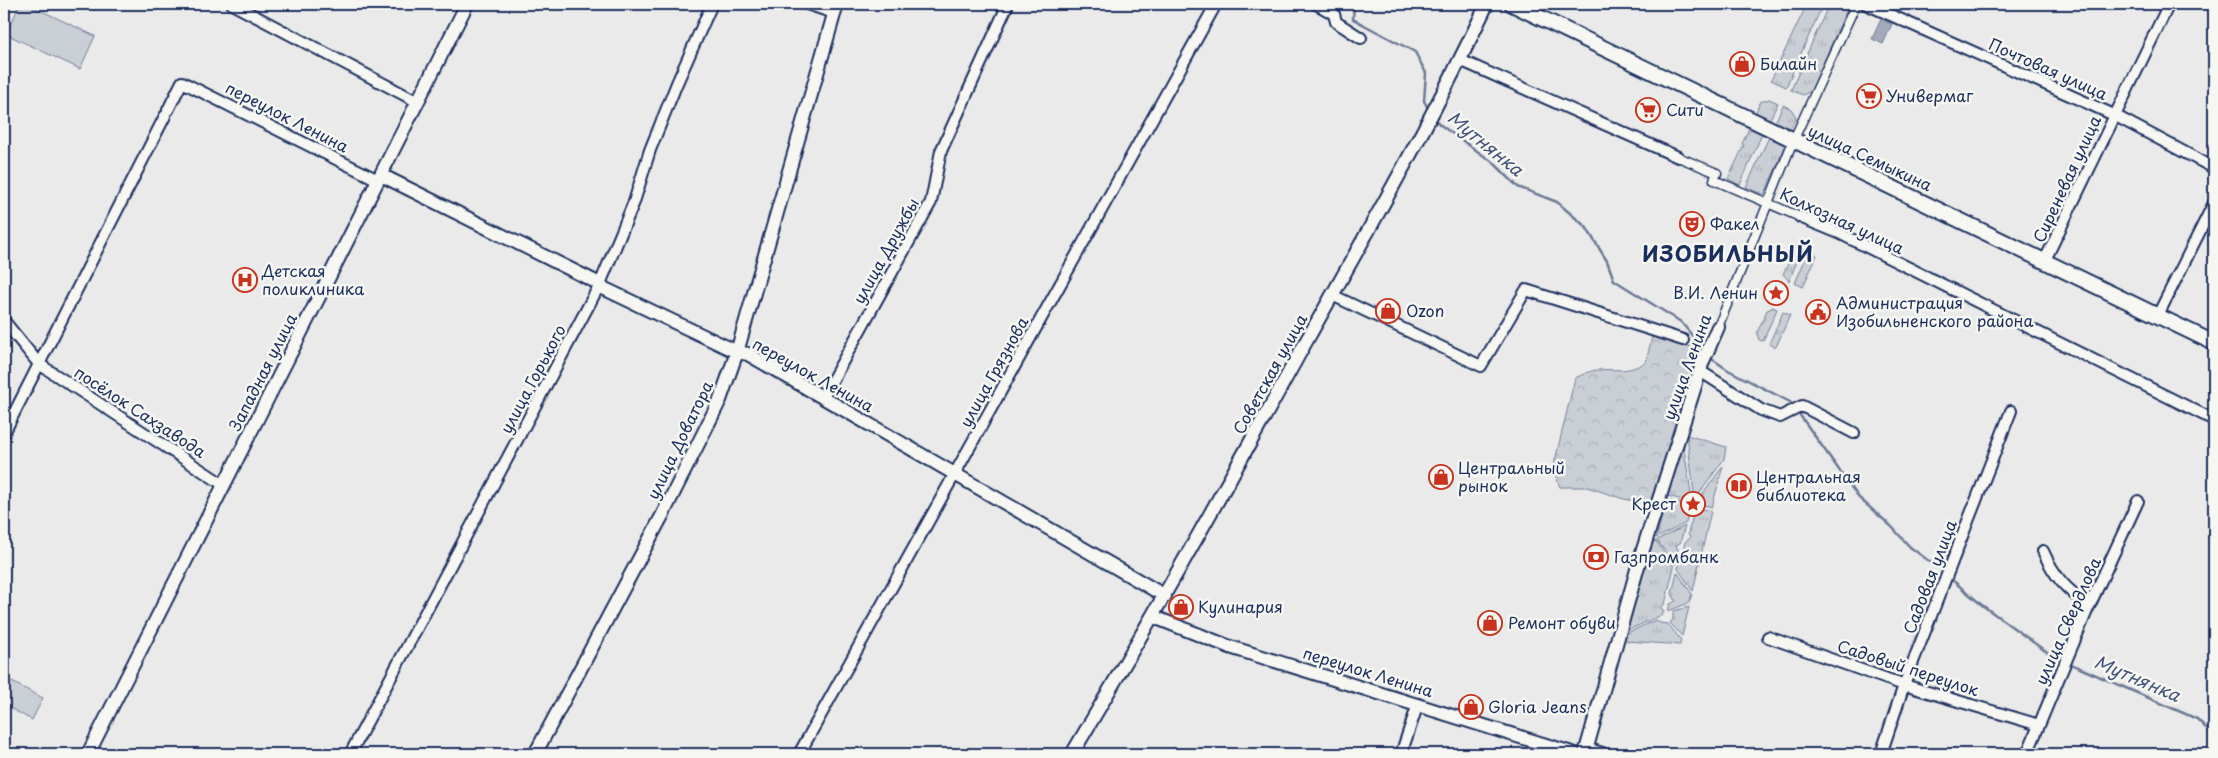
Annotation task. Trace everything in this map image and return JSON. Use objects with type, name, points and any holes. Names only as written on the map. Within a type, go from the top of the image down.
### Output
[{"type":"main road","name":"улица Семыкина","points":[[1512,4],[1793,141],[2214,342]]},
{"type":"street","points":[[232,4],[418,102]]},
{"type":"street","name":"Западная улица","points":[[88,754],[467,4]]},
{"type":"street","name":"улица Горького","points":[[350,754],[600,284],[634,202],[650,150],[712,4]]},
{"type":"street","points":[[806,4],[835,8]]},
{"type":"street","name":"улица Дружбы","points":[[823,397],[931,202],[941,152],[1008,4]]},
{"type":"street","name":"улица Грязнова","points":[[799,754],[1216,4]]},
{"type":"street","points":[[1316,4],[1334,14],[1336,22],[1361,38]]},
{"type":"street","name":"Советская улица","points":[[1072,754],[1154,617],[1423,129],[1487,4]]},
{"type":"street","name":"улица Ленина","points":[[1582,753],[1640,559],[1701,366],[1793,141],[1856,4]]},
{"type":"street","name":"Почтовая улица","points":[[1866,4],[2114,115],[2214,168]]},
{"type":"street","name":"Сиреневая улица","points":[[2045,260],[2169,4]]},
{"type":"street","name":"улица Доватора","points":[[535,754],[720,400],[737,352],[835,8]]},
{"type":"street","name":"Колхозная улица","points":[[1460,60],[1717,173],[1714,180],[1839,233],[2214,420]]},
{"type":"street","name":"переулок Ленина","points":[[39,364],[182,82],[600,284],[603,288],[737,352],[748,354],[1165,596]]},
{"type":"street","points":[[2158,315],[2214,203]]},
{"type":"street","points":[[1332,295],[1481,366],[1526,290],[1684,340]]},
{"type":"street","name":"посёлок Сахзавода","points":[[4,321],[39,364],[224,485]]},
{"type":"street","points":[[4,433],[39,364]]},
{"type":"street","points":[[1701,366],[1761,410],[1780,417],[1802,406],[1854,433]]},
{"type":"street","name":"Садовая улица","points":[[1881,754],[1904,685],[2011,411]]},
{"type":"street","name":"улица Свердлова","points":[[2027,754],[2089,605],[2138,501]]},
{"type":"street","points":[[2043,551],[2053,574],[2078,598],[2089,605]]},
{"type":"street","name":"переулок Ленина","points":[[1154,617],[1230,647],[1582,753],[1602,754]]},
{"type":"street","name":"Садовый переулок","points":[[1768,637],[1904,685],[2039,725]]},
{"type":"street","points":[[1401,754],[1418,704]]},
{"type":"green space","points":[[20,4],[27,4],[95,36],[80,69],[6,34]]},
{"type":"green space","points":[[1807,4],[1823,4],[1786,87],[1771,80]]},
{"type":"green space","points":[[1829,4],[1849,4],[1811,91],[1803,95],[1791,90]]},
{"type":"green space","points":[[1769,99],[1778,103],[1769,121],[1755,114],[1760,102]]},
{"type":"green space","points":[[1783,105],[1791,109],[1796,117],[1790,130],[1775,123]]},
{"type":"green space","points":[[1749,128],[1762,134],[1740,185],[1728,179],[1744,145],[1742,144]]},
{"type":"green space","points":[[1769,137],[1786,145],[1764,195],[1746,187]]},
{"type":"green space","points":[[1797,246],[1802,249],[1789,281],[1783,274]]},
{"type":"green space","points":[[1809,251],[1817,255],[1803,287],[1795,283]]},
{"type":"green space","points":[[1772,307],[1777,309],[1763,341],[1759,340],[1757,333],[1767,310]]},
{"type":"green space","points":[[1783,312],[1790,315],[1776,347],[1769,344]]},
{"type":"green space","points":[[1652,337],[1695,348],[1698,359],[1650,504],[1624,499],[1587,487],[1560,487],[1553,469],[1575,378],[1592,371],[1622,370],[1639,366],[1646,362]]},
{"type":"green space","points":[[1687,435],[1726,447],[1724,459],[1699,494],[1694,493]]},
{"type":"green space","points":[[1683,443],[1691,493],[1682,500],[1668,496]]},
{"type":"green space","points":[[1723,466],[1712,507],[1704,505],[1701,496]]},
{"type":"green space","points":[[1667,500],[1681,503],[1682,509],[1688,514],[1686,523],[1656,538]]},
{"type":"green space","points":[[1703,509],[1711,511],[1693,591],[1678,569],[1680,562],[1684,560],[1682,555],[1685,542],[1690,538],[1688,533],[1693,516]]},
{"type":"green space","points":[[1685,526],[1680,543],[1676,545],[1678,550],[1675,565],[1657,540]]},
{"type":"green space","points":[[1656,541],[1674,567],[1665,604],[1661,607],[1664,612],[1662,615],[1626,631],[1653,542]]},
{"type":"green space","points":[[1677,572],[1692,594],[1689,603],[1668,611],[1670,604],[1676,601],[1672,594]]},
{"type":"green space","points":[[1689,607],[1682,636],[1670,623],[1673,619],[1673,611]]},
{"type":"green space","points":[[1656,620],[1660,623],[1668,624],[1681,640],[1680,645],[1627,641],[1625,638],[1625,634]]},
{"type":"green space","points":[[4,678],[43,698],[32,720],[4,705]]},
{"type":"water","points":[[1881,19],[1892,24],[1883,44],[1872,39]]},
{"type":"waterway","name":"Мутнянка","points":[[1354,4],[1353,19],[1415,52],[1426,73],[1424,101],[1429,110]]},
{"type":"waterway","name":"Мутнянка","points":[[1435,118],[1439,124],[1494,163],[1518,187],[1557,202],[1586,227],[1607,261],[1614,280],[1681,322],[1704,350]]},
{"type":"waterway","name":"Мутнянка","points":[[1709,357],[1728,370],[1790,402],[1794,407]]},
{"type":"waterway","name":"Мутнянка","points":[[1797,411],[1859,498],[1891,526],[1910,547],[1937,567]]},
{"type":"waterway","name":"Мутнянка","points":[[1951,579],[1982,605],[2055,658]]},
{"type":"waterway","name":"Мутнянка","points":[[2073,665],[2197,719],[2214,736]]},
{"type":"place","name":"Билайн","points":[[1742,64]]},
{"type":"place","name":"Универмаг","points":[[1869,96]]},
{"type":"place","name":"Сити","points":[[1648,110]]},
{"type":"place","name":"Факел","points":[[1692,224]]},
{"type":"place","name":"Детская поликлиника","points":[[245,280]]},
{"type":"place","name":"В.И. Ленин","points":[[1776,293]]},
{"type":"place","name":"Ozon","points":[[1388,311]]},
{"type":"place","name":"Администрация Изобильненского района","points":[[1818,312]]},
{"type":"place","name":"Центральный рынок","points":[[1441,477]]},
{"type":"place","name":"Центральная библиотека","points":[[1739,486]]},
{"type":"place","name":"Крест","points":[[1693,504]]},
{"type":"place","name":"Газпромбанк","points":[[1596,557]]},
{"type":"place","name":"Кулинария","points":[[1181,607]]},
{"type":"place","name":"Ремонт обуви","points":[[1490,623]]},
{"type":"place","name":"Gloria Jeans","points":[[1471,707]]},
{"type":"district","name":"ИЗОБИЛЬНЫЙ","points":[[1728,255]]}]
